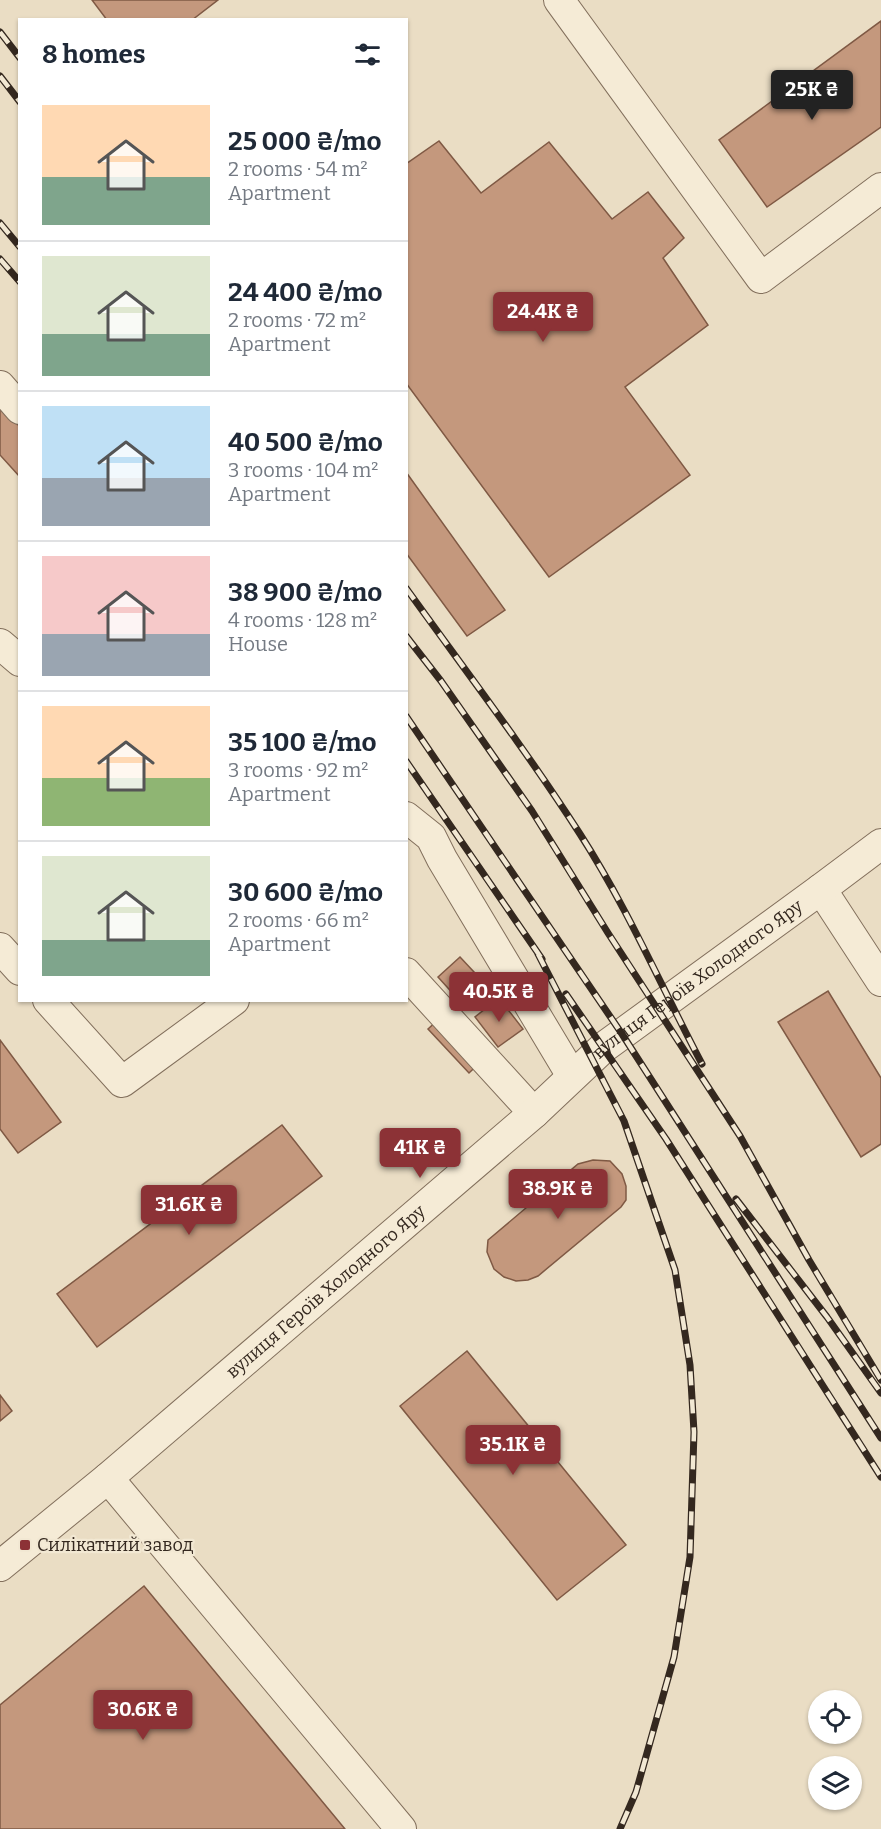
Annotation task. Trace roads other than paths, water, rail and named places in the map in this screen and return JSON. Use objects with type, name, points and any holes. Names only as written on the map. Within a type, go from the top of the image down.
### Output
[{"type":"street","points":[[560,0],[761,278],[881,188]]},
{"type":"street","points":[[0,386],[18,407]]},
{"type":"street","points":[[0,644],[18,659]]},
{"type":"street","points":[[408,819],[430,837],[572,1076]]},
{"type":"street","name":"вулиця Героїв Холодного Яру","points":[[0,1566],[108,1478],[534,1113],[604,1047],[881,844]]},
{"type":"street","points":[[821,889],[881,981]]},
{"type":"street","points":[[0,948],[18,967]]},
{"type":"street","points":[[408,975],[534,1113]]},
{"type":"street","points":[[50,1002],[122,1082],[231,1002]]},
{"type":"street","points":[[108,1478],[401,1829]]},
{"type":"railway","points":[[0,32],[18,55]]},
{"type":"railway","points":[[0,76],[18,99]]},
{"type":"railway","points":[[0,223],[18,245]]},
{"type":"railway","points":[[0,259],[18,280]]},
{"type":"railway","points":[[408,591],[517,741],[580,834],[629,919],[702,1064]]},
{"type":"railway","points":[[408,639],[441,681],[532,811],[740,1136],[809,1260],[881,1380]]},
{"type":"railway","points":[[408,719],[622,1034],[881,1438]]},
{"type":"railway","points":[[408,764],[542,959]]},
{"type":"railway","points":[[538,954],[624,1121],[675,1270],[690,1365],[694,1432],[690,1557],[674,1657],[636,1792],[620,1829]]},
{"type":"railway","points":[[566,994],[666,1139],[881,1477]]},
{"type":"railway","points":[[736,1199],[827,1317],[881,1393]]},
{"type":"place","name":"Силікатний завод","points":[[25,1545]]}]
